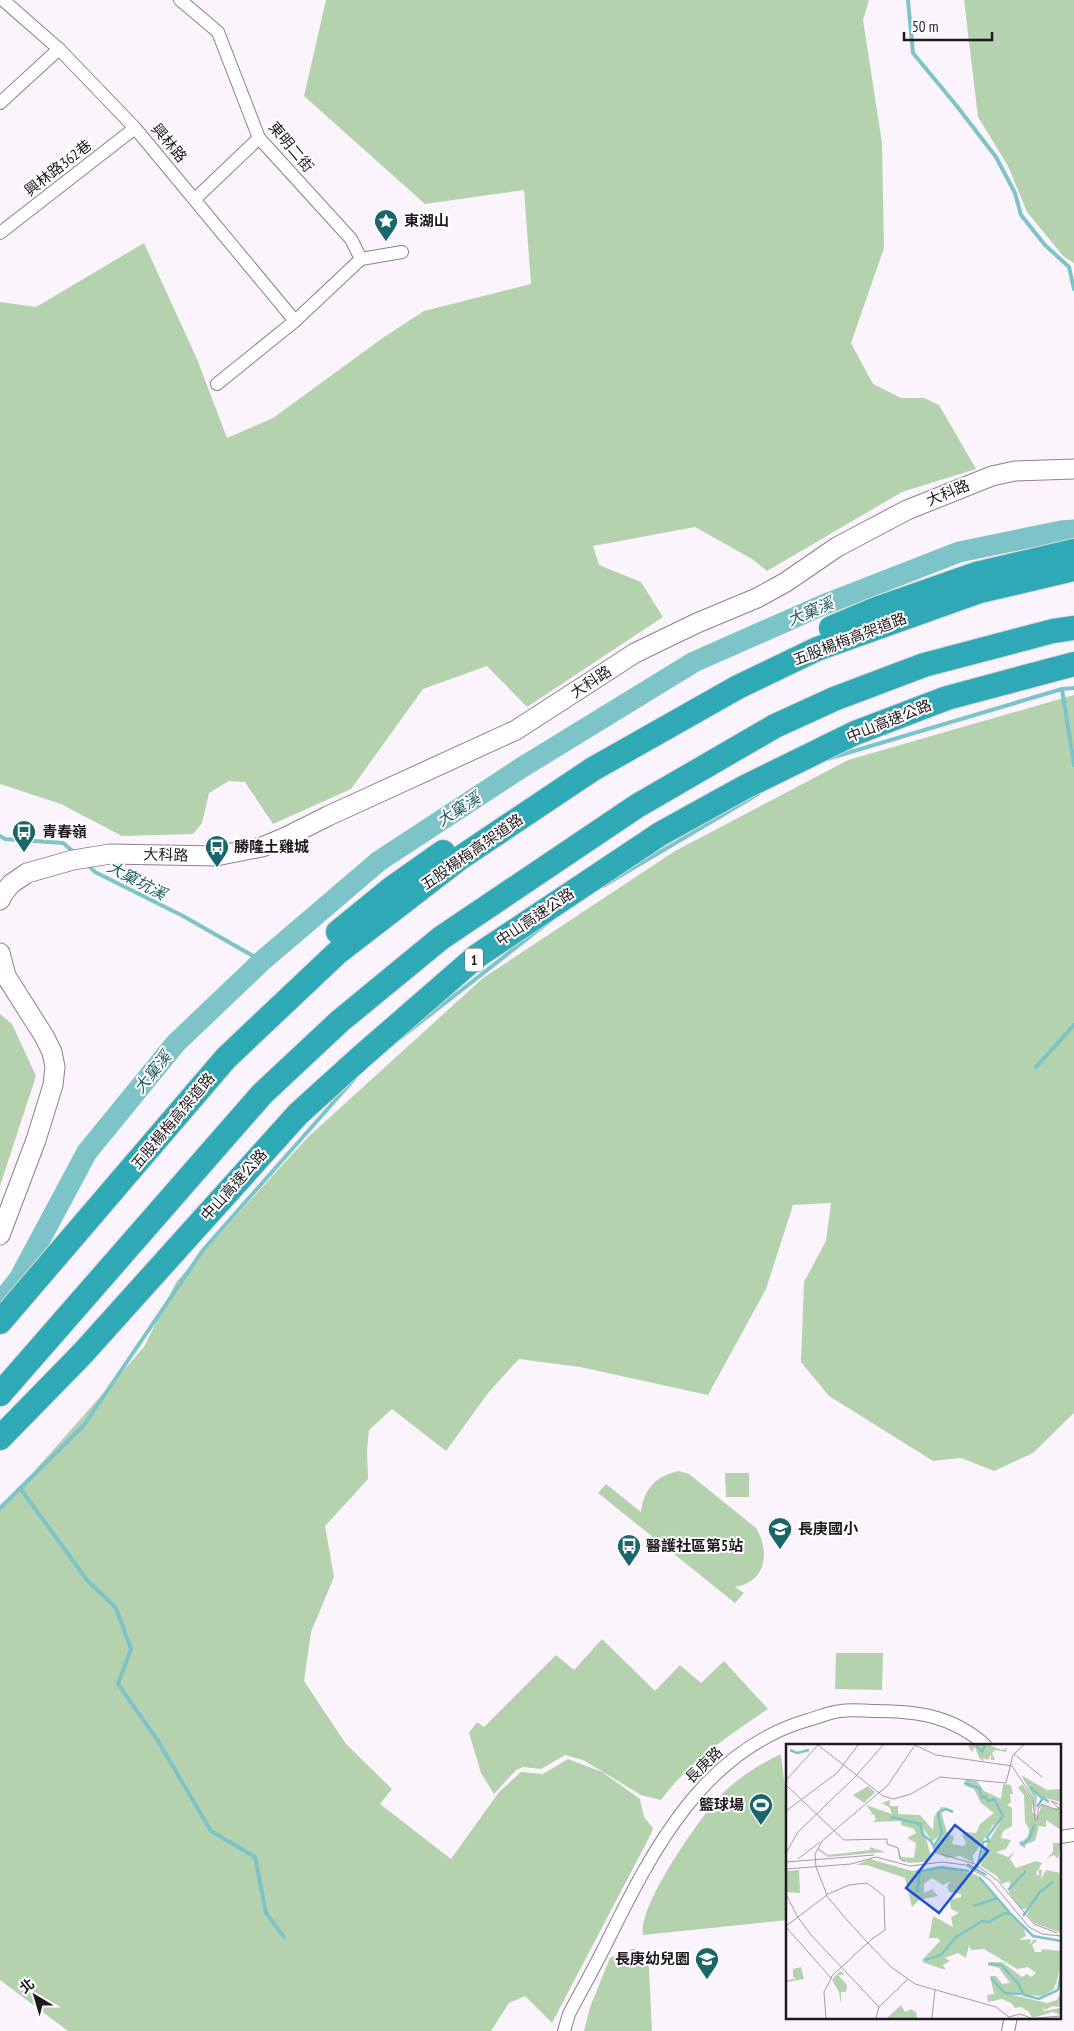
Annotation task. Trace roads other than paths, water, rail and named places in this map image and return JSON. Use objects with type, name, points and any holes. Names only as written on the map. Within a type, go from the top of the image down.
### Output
[{"type":"highway","name":"五股楊梅高架道路","points":[[0,1302],[19,1283],[189,1078],[237,1027],[327,941],[392,888],[450,846],[581,760],[776,652],[876,609],[976,574],[1074,551]]},
{"type":"highway","name":"五股楊梅高架道路","points":[[0,1322],[226,1058],[337,952],[460,858],[593,769],[738,687],[817,649],[980,591],[1074,569]]},
{"type":"highway","points":[[0,1394],[262,1094],[340,1021],[441,938],[637,806],[775,726],[834,699],[924,666],[1053,631],[1074,628]]},
{"type":"highway","name":"中山高速公路","points":[[0,1438],[83,1353],[298,1114],[477,956],[660,834],[746,787],[855,733],[947,698],[1074,664]]},
{"type":"street","name":"興林路","points":[[3,0],[59,49],[135,128],[295,321]]},
{"type":"street","name":"東明二街","points":[[185,2],[218,32],[258,138],[351,239],[361,259]]},
{"type":"street","points":[[0,103],[59,49]]},
{"type":"street","name":"興林路362巷","points":[[0,233],[135,128]]},
{"type":"street","points":[[195,199],[258,138]]},
{"type":"street","points":[[217,384],[295,321],[361,259],[402,252]]},
{"type":"street","name":"大科路","points":[[0,900],[2,894],[11,884],[27,873],[96,855],[216,856],[262,847],[516,730],[635,653],[696,623],[757,598],[786,582],[837,547],[907,510],[992,476],[1015,471],[1074,469]]},
{"type":"street","points":[[0,952],[6,976],[44,1036],[52,1052],[55,1067],[53,1084],[36,1140],[0,1235]]},
{"type":"street","name":"長庚路","points":[[564,2031],[569,2014],[640,1877],[671,1826],[706,1782],[747,1748],[784,1726],[840,1710],[911,1712],[936,1716],[975,1736],[984,1744]]},
{"type":"street","points":[[1008,2031],[1011,2018]]},
{"type":"waterway","points":[[908,0],[913,53],[996,157],[1015,193],[1021,215],[1045,245],[1069,267],[1074,289]]},
{"type":"waterway","name":"大窠溪","points":[[0,1303],[19,1279],[87,1152],[176,1043],[262,961],[379,861],[521,768],[694,662],[823,605],[959,552],[1074,530]]},
{"type":"waterway","points":[[827,759],[1062,689],[1074,688]]},
{"type":"waterway","points":[[1062,689],[1074,765]]},
{"type":"waterway","points":[[603,886],[758,794]]},
{"type":"waterway","name":"大窠坑溪","points":[[0,836],[5,839],[63,843],[75,853]]},
{"type":"waterway","name":"大窠坑溪","points":[[88,865],[95,872],[183,916],[262,961]]},
{"type":"waterway","points":[[399,1039],[551,920]]},
{"type":"waterway","points":[[1036,1067],[1074,1025]]},
{"type":"waterway","points":[[0,1508],[84,1425],[203,1250],[355,1078]]},
{"type":"waterway","points":[[20,1488],[87,1580],[116,1608],[131,1649],[118,1684],[158,1741],[211,1831],[255,1857],[266,1913],[284,1937]]},
{"type":"place","name":"東湖山","points":[[386,242]]},
{"type":"place","name":"青春嶺","points":[[24,853]]},
{"type":"place","name":"勝隆土雞城","points":[[217,868]]},
{"type":"place","name":"長庚國小","points":[[780,1550]]},
{"type":"place","name":"醫護社區第5站","points":[[629,1567]]},
{"type":"place","name":"籃球場","points":[[761,1826]]},
{"type":"place","name":"長庚幼兒園","points":[[707,1980]]}]
